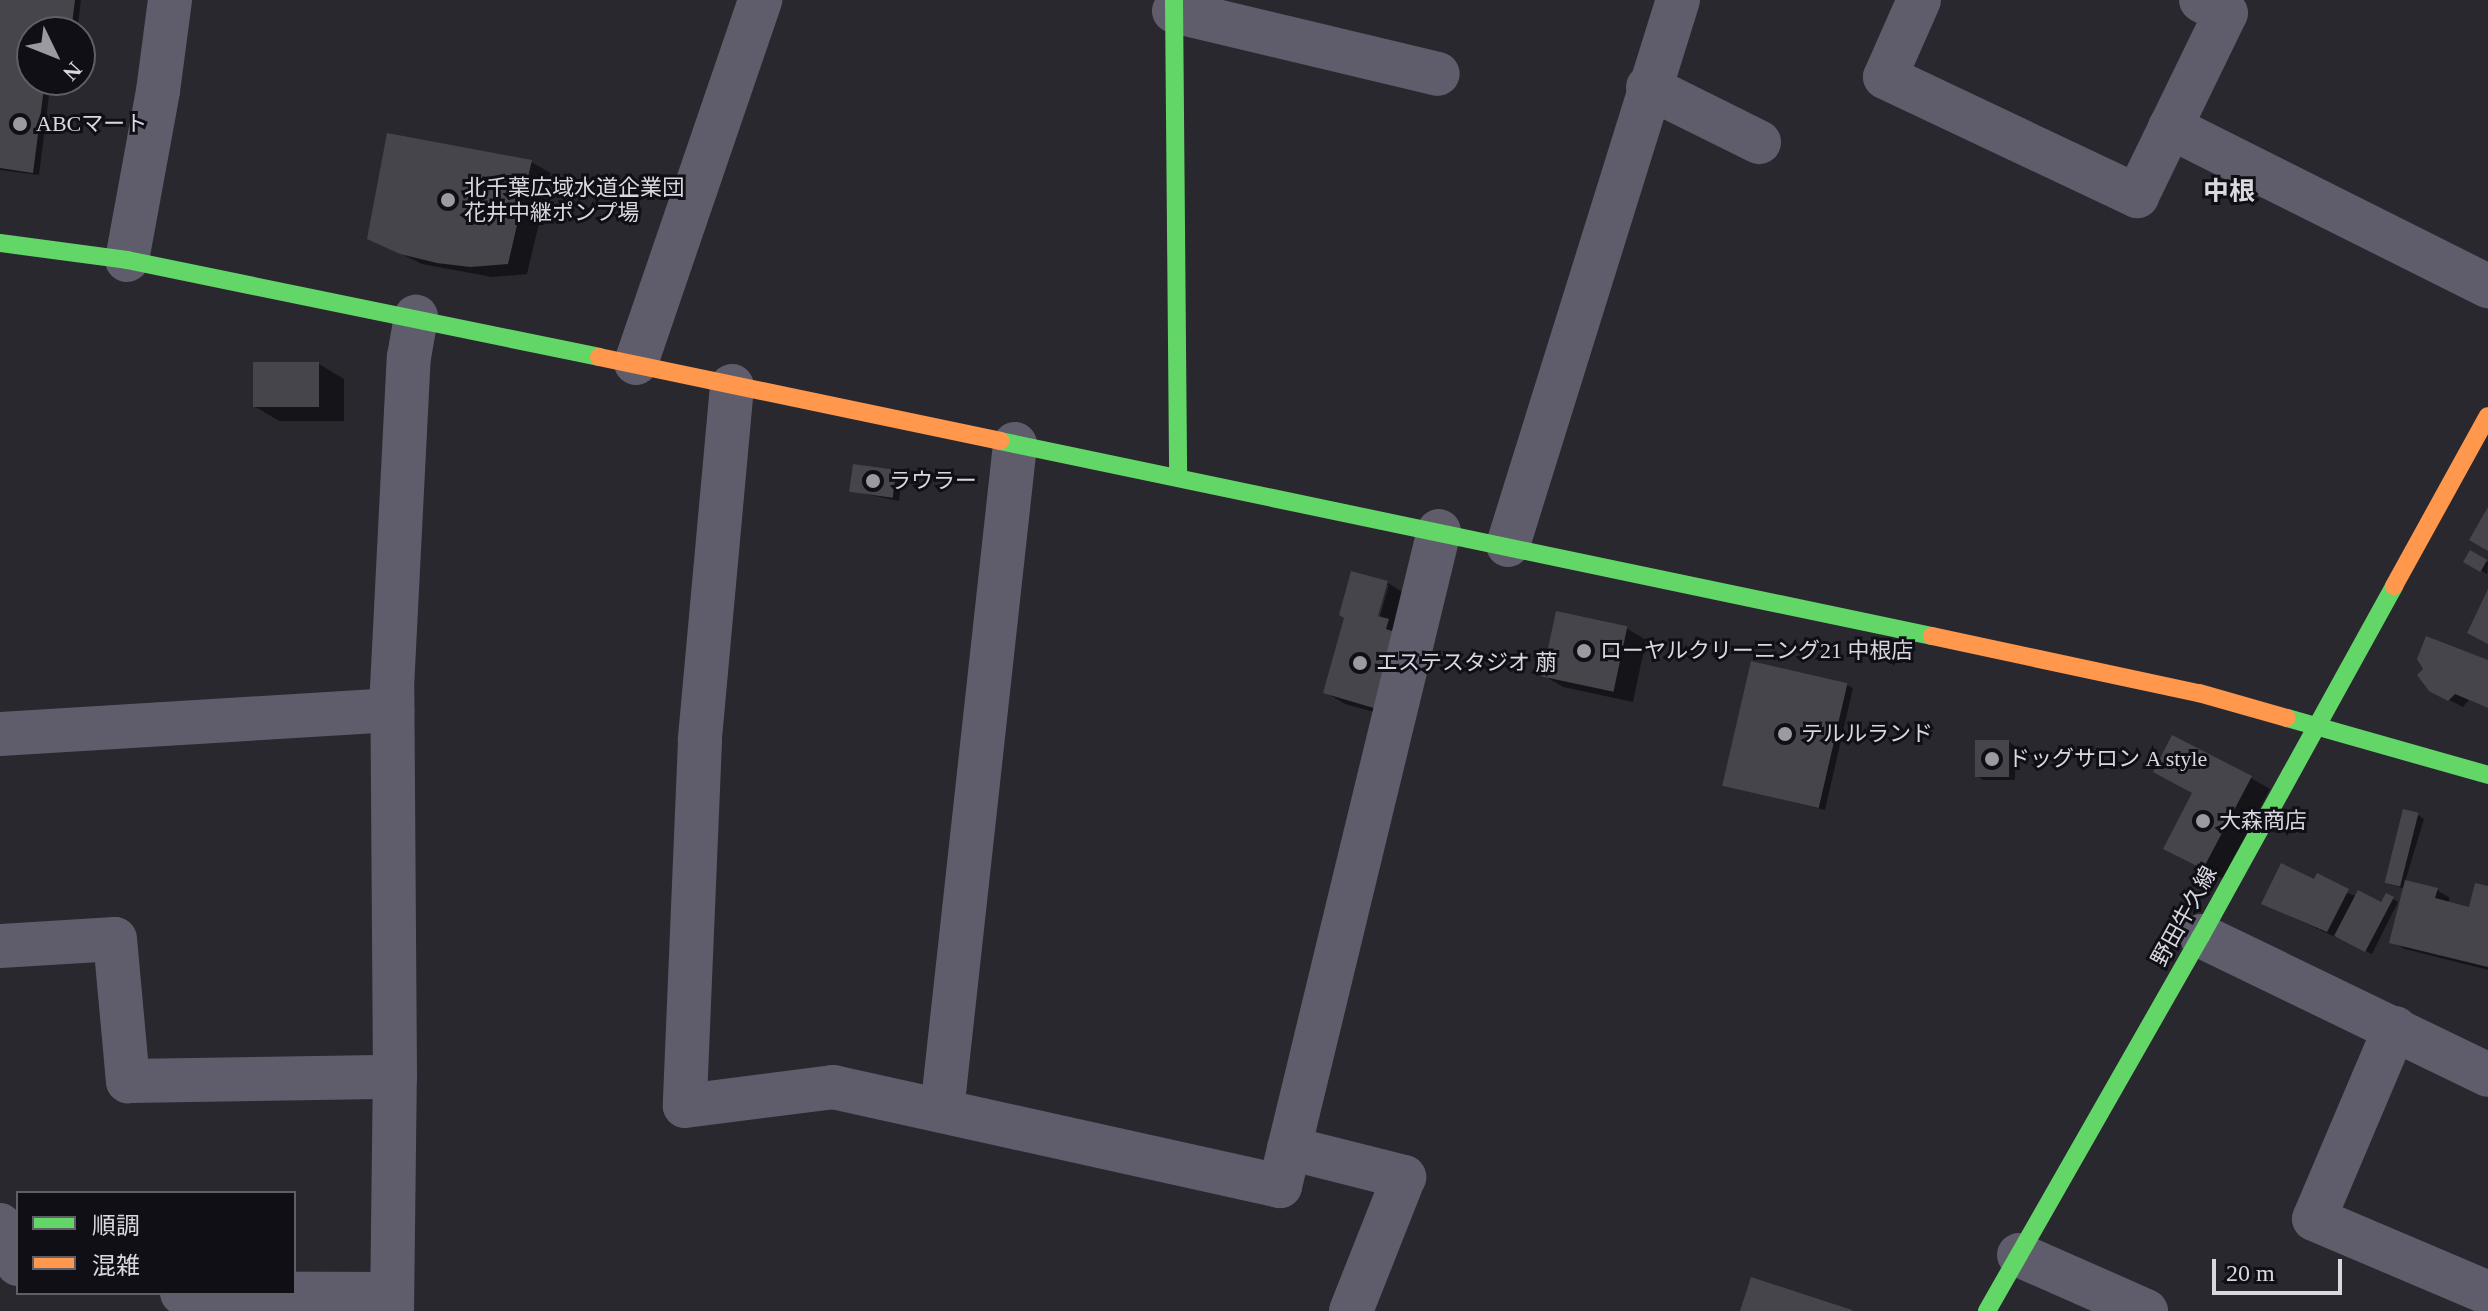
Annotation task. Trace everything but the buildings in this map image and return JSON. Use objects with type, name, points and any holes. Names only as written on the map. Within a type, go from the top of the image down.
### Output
[{"type":"street","points":[[127,260],[158,91],[170,0]]},
{"type":"street","points":[[636,363],[760,0]]},
{"type":"street","points":[[1508,545],[1648,87],[1678,0]]},
{"type":"street","points":[[1919,0],[1885,77],[2137,196],[2226,13],[2201,0]]},
{"type":"street","points":[[1178,477],[1174,6],[1438,74]]},
{"type":"street","points":[[1648,87],[1759,142]]},
{"type":"street","points":[[2170,127],[2488,286]]},
{"type":"street","points":[[0,243],[127,260],[416,317],[732,386],[1508,545],[2199,693],[2488,775]]},
{"type":"street","points":[[224,1295],[392,1303],[395,1077],[392,710],[409,357],[416,317]]},
{"type":"street","points":[[732,386],[700,741],[685,1106],[833,1087],[1280,1186],[1439,531]]},
{"type":"street","name":"野田牛久線","points":[[1987,1311],[2201,936],[2488,416]]},
{"type":"street","points":[[942,1111],[1015,444]]},
{"type":"street","points":[[0,734],[392,710]]},
{"type":"street","points":[[2201,936],[2488,1075]]},
{"type":"street","points":[[0,946],[115,939],[128,1081],[395,1077]]},
{"type":"street","points":[[2395,1028],[2314,1219],[2488,1293]]},
{"type":"street","points":[[1289,1148],[1404,1177],[1351,1311]]},
{"type":"street","points":[[0,1225],[16,1260]]},
{"type":"street","points":[[2019,1255],[2146,1311]]},
{"type":"traffic: fast","points":[[1174,0],[1178,477]]},
{"type":"traffic: fast","points":[[0,243],[127,260],[599,357]]},
{"type":"traffic: fast","points":[[1000,441],[1932,636]]},
{"type":"traffic: fast","points":[[1987,1311],[2201,936],[2394,586]]},
{"type":"traffic: fast","points":[[2287,718],[2488,775]]},
{"type":"traffic: slow","points":[[599,357],[1000,441]]},
{"type":"traffic: slow","points":[[2394,586],[2488,416]]},
{"type":"traffic: slow","points":[[1932,636],[2199,693],[2287,718]]},
{"type":"place","name":"ABCマート","points":[[20,124]]},
{"type":"place","name":"北千葉広域水道企業団 花井中継ポンプ場","points":[[448,200]]},
{"type":"place","name":"ラウラー","points":[[873,481]]},
{"type":"place","name":"ローヤルクリーニング21 中根店","points":[[1584,651]]},
{"type":"place","name":"エステスタジオ 萠","points":[[1360,663]]},
{"type":"place","name":"テルルランド","points":[[1785,734]]},
{"type":"place","name":"ドッグサロン A style","points":[[1992,759]]},
{"type":"place","name":"大森商店","points":[[2203,821]]},
{"type":"district","name":"中根","points":[[2229,192]]}]
